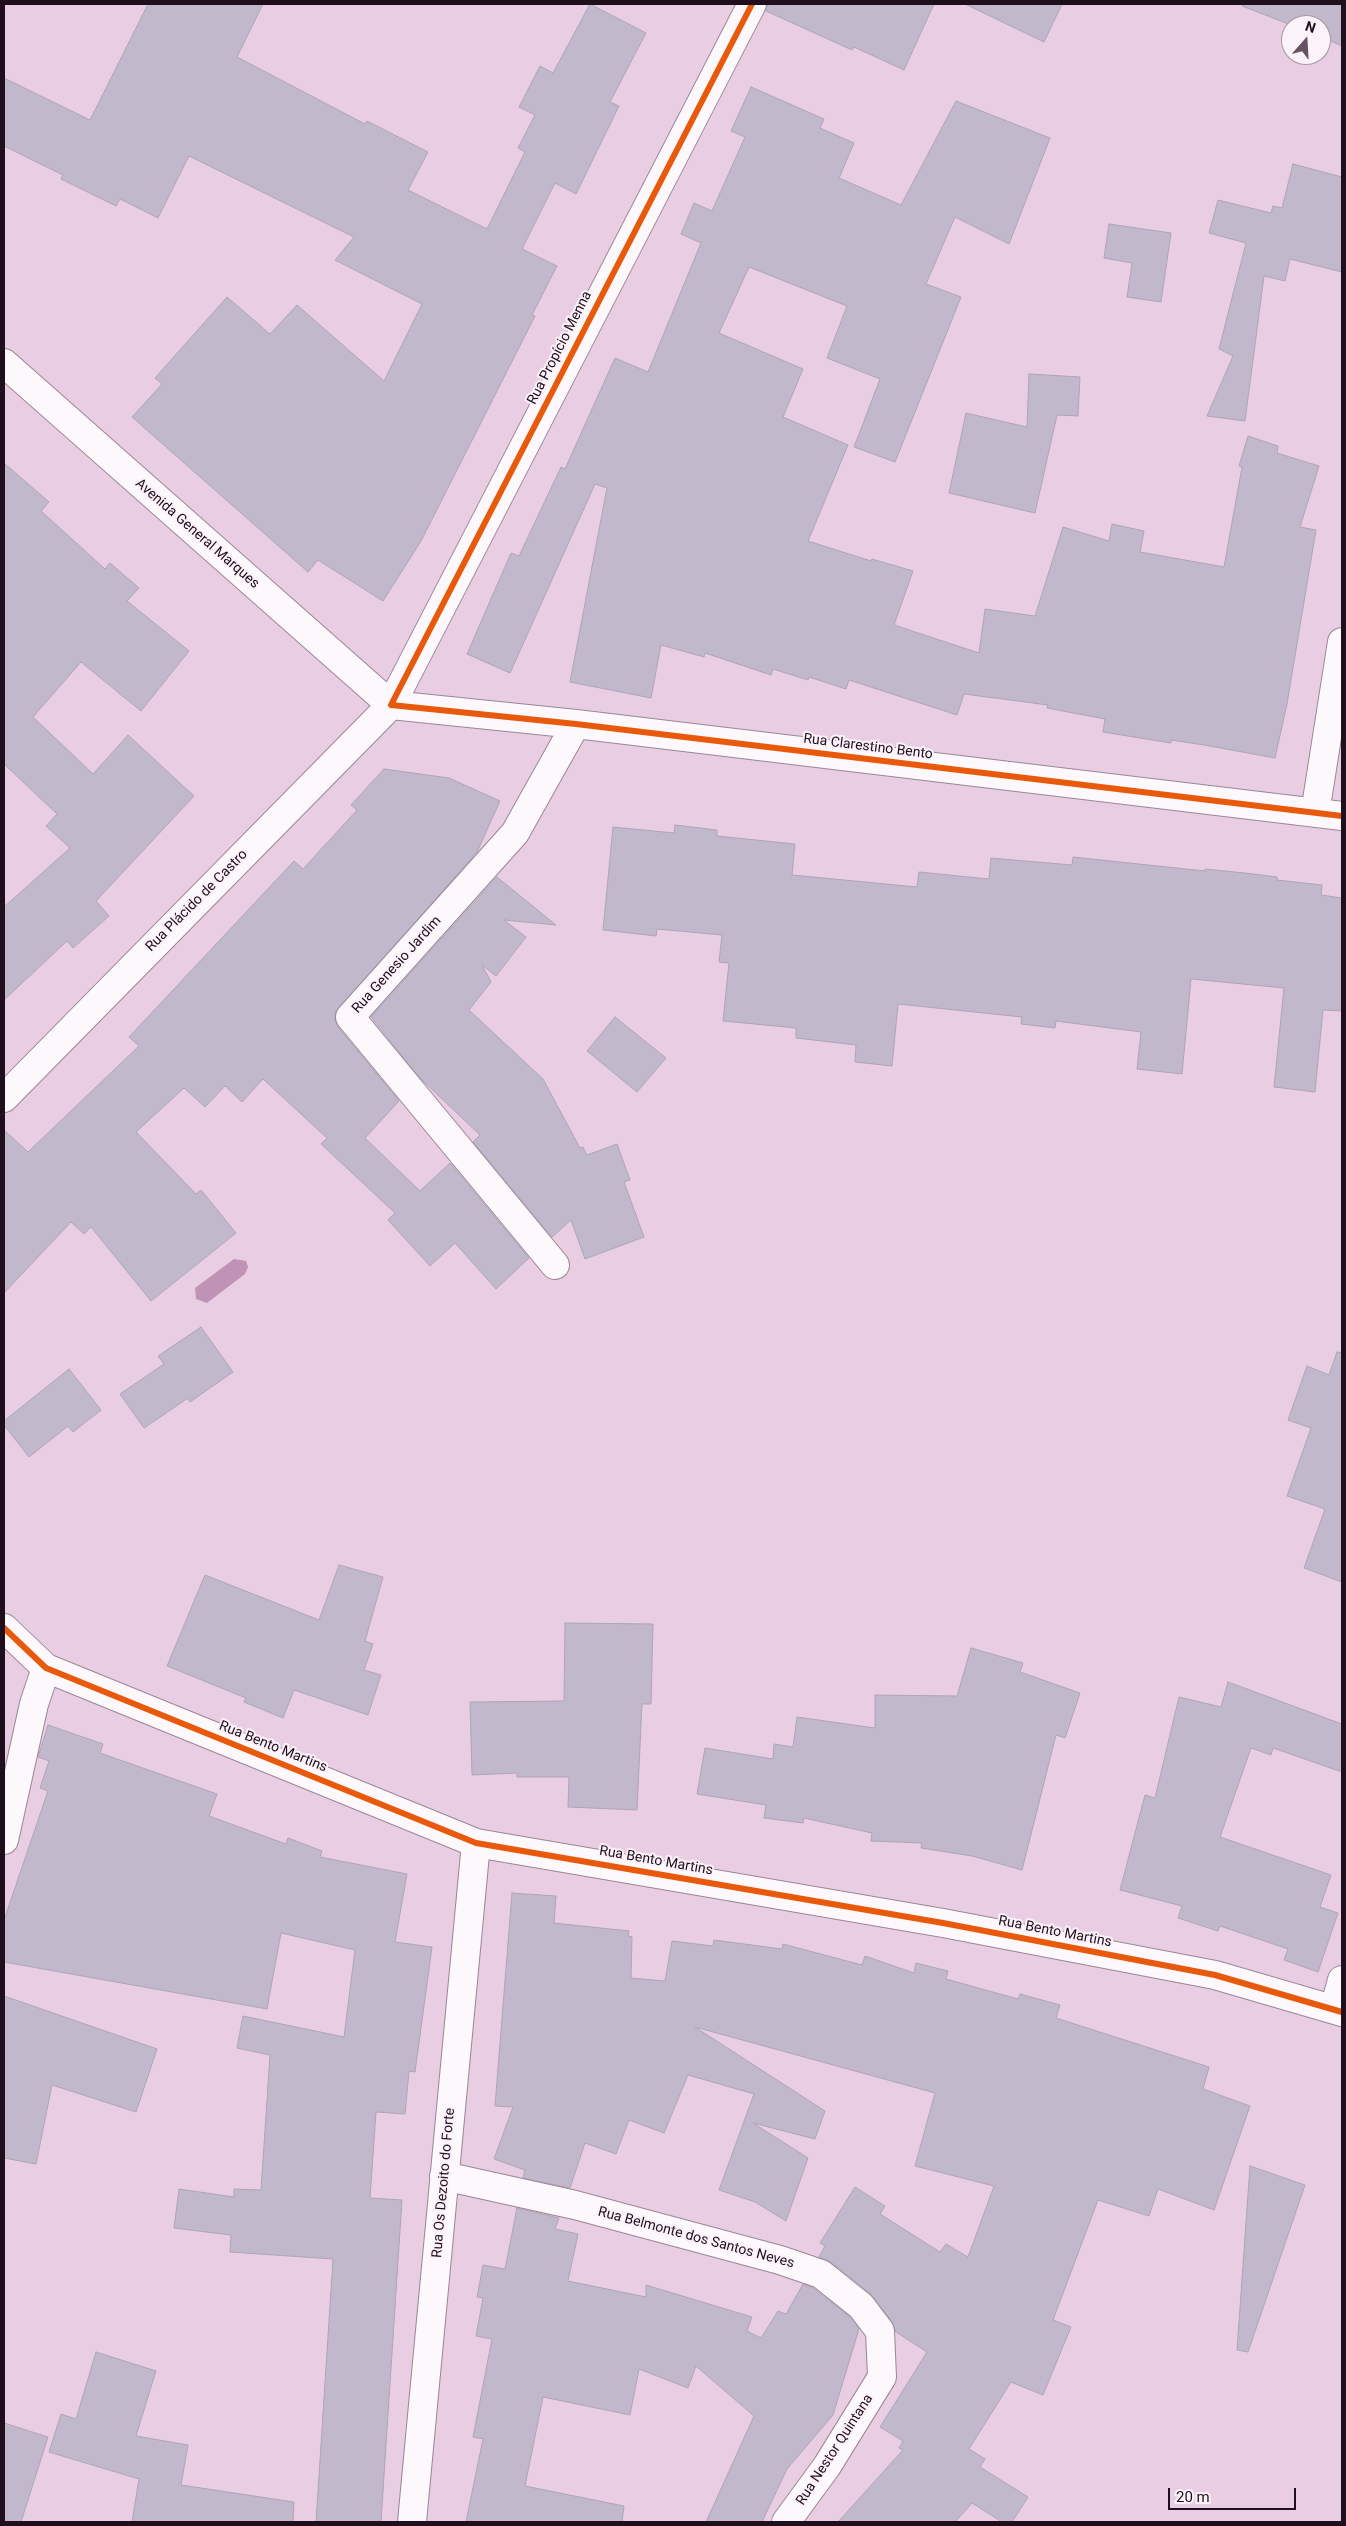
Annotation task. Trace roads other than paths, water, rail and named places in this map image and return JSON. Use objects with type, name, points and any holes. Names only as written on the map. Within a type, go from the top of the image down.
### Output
[{"type":"street","name":"Rua Propício Menna","points":[[391,704],[752,4]]},
{"type":"street","name":"Avenida General Marques","points":[[4,363],[391,704]]},
{"type":"street","points":[[1315,813],[1342,642]]},
{"type":"street","name":"Rua Clarestino Bento","points":[[391,704],[576,724],[1342,816]]},
{"type":"street","name":"Rua Plácido de Castro","points":[[4,1098],[391,704]]},
{"type":"street","name":"Rua Genesio Jardim","points":[[555,1265],[350,1017],[515,833],[576,724]]},
{"type":"street","name":"Rua Bento Martins","points":[[4,1628],[46,1668],[476,1843],[944,1923],[1215,1975],[1338,2011]]},
{"type":"street","points":[[4,1840],[34,1704],[46,1668]]},
{"type":"street","name":"Rua Os Dezoito do Forte","points":[[412,2522],[476,1843]]},
{"type":"street","points":[[1338,2011],[1342,1980]]},
{"type":"street","name":"Rua Belmonte dos Santos Neves","points":[[444,2176],[585,2208],[780,2260],[821,2274],[861,2306],[880,2331],[882,2376]]},
{"type":"street","name":"Rua Nestor Quintana","points":[[786,2522],[827,2466],[882,2376]]}]
